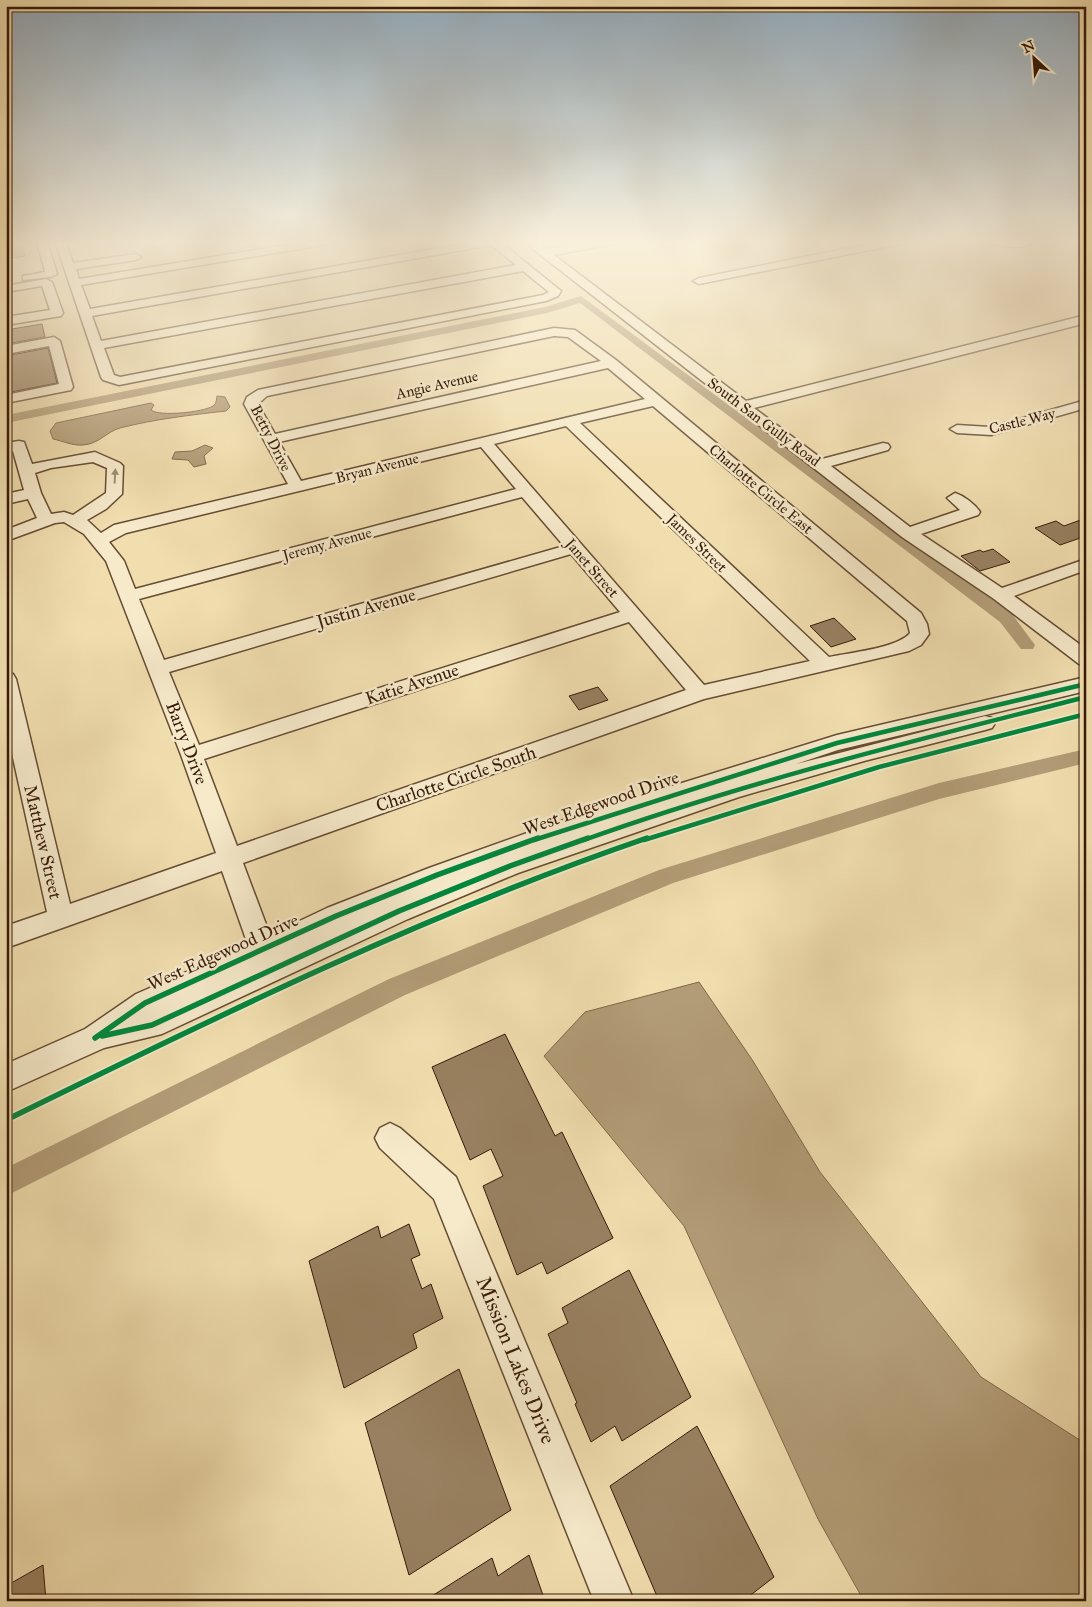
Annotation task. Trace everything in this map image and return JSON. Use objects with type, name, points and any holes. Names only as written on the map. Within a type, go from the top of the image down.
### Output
[{"type":"street","points":[[6,321],[38,316]]},
{"type":"street","points":[[87,316],[108,377],[116,380],[150,376],[455,316]]},
{"type":"street","points":[[98,345],[257,316]]},
{"type":"street","name":"South San Gully Road","points":[[627,316],[908,533],[1000,595],[1086,659]]},
{"type":"street","points":[[744,406],[1086,319]]},
{"type":"street","name":"Charlotte Circle East","points":[[320,381],[554,332],[571,333],[611,363],[914,617],[920,634],[911,643]]},
{"type":"street","points":[[6,350],[54,341],[66,387],[6,399]]},
{"type":"street","name":"Angie Avenue","points":[[271,439],[611,363]]},
{"type":"street","name":"Betty Drive","points":[[297,487],[251,404],[252,400],[263,393],[320,381]]},
{"type":"street","name":"Bryan Avenue","points":[[100,540],[120,529],[655,401]]},
{"type":"street","name":"Castle Way","points":[[958,429],[991,431],[1086,404]]},
{"type":"street","name":"James Street","points":[[570,422],[824,664]]},
{"type":"street","name":"Janet Street","points":[[484,442],[700,693]]},
{"type":"street","points":[[6,448],[19,445],[33,493],[48,521]]},
{"type":"street","points":[[820,464],[883,447]]},
{"type":"street","points":[[6,536],[55,517],[74,521],[100,506],[114,494],[116,466],[95,457],[49,464],[27,471]]},
{"type":"street","name":"Jeremy Avenue","points":[[130,596],[525,491]]},
{"type":"street","points":[[6,499],[33,493]]},
{"type":"street","points":[[908,533],[972,512],[955,498]]},
{"type":"street","name":"Barry Drive","points":[[74,521],[100,540],[115,561],[192,755],[263,951]]},
{"type":"street","name":"Justin Avenue","points":[[158,668],[574,548]]},
{"type":"street","points":[[1000,595],[1086,564]]},
{"type":"street","name":"Katie Avenue","points":[[192,755],[632,615]]},
{"type":"street","name":"Charlotte Circle South","points":[[6,937],[700,693],[884,651],[911,643]]},
{"type":"street","name":"Matthew Street","points":[[6,678],[60,918]]},
{"type":"street","name":"West Edgewood Drive","points":[[6,1078],[95,1038],[145,1003],[263,951],[336,916],[400,890],[581,823],[837,743],[1086,684]]},
{"type":"street","name":"West Edgewood Drive","points":[[95,1038],[152,1025],[398,911],[510,866],[606,832],[736,790],[855,756],[1086,698]]},
{"type":"street","name":"Mission Lakes Drive","points":[[390,1138],[446,1188],[614,1601]]},
{"type":"shaded area","points":[[217,396],[225,397],[230,407],[226,411],[160,420],[120,428],[89,444],[76,445],[53,439],[50,431],[56,423],[151,403],[154,405],[151,410],[163,413],[201,410],[213,406],[216,403]]},
{"type":"shaded area","points":[[205,445],[213,448],[204,456],[206,464],[194,467],[188,460],[172,459],[175,452],[192,451]]},
{"type":"shaded area","points":[[699,982],[753,1061],[820,1172],[981,1377],[1086,1444],[1086,1601],[864,1601],[818,1519],[684,1226],[544,1056],[585,1012]]},
{"type":"building","points":[[42,324],[45,337],[6,344],[6,330]]},
{"type":"building","points":[[48,348],[57,383],[6,393],[6,356]]},
{"type":"building","points":[[1086,518],[1086,536],[1060,545],[1035,528],[1056,521],[1064,526]]},
{"type":"building","points":[[993,549],[1010,562],[980,571],[961,556],[980,550],[983,552]]},
{"type":"building","points":[[834,618],[856,639],[831,647],[810,626]]},
{"type":"building","points":[[598,687],[608,700],[579,710],[569,696]]},
{"type":"building","points":[[505,1034],[555,1136],[562,1132],[613,1238],[547,1274],[542,1262],[517,1275],[483,1186],[503,1176],[491,1149],[470,1160],[432,1067]]},
{"type":"building","points":[[409,1224],[420,1255],[411,1259],[422,1289],[431,1284],[443,1318],[413,1334],[417,1348],[344,1388],[309,1261],[378,1226],[381,1238]]},
{"type":"building","points":[[629,1270],[691,1397],[622,1441],[615,1426],[591,1442],[548,1334],[568,1323],[562,1308]]},
{"type":"building","points":[[459,1369],[511,1510],[409,1575],[365,1423]]},
{"type":"building","points":[[697,1426],[774,1577],[743,1601],[659,1601],[610,1486]]},
{"type":"building","points":[[529,1555],[545,1601],[424,1601],[492,1558],[498,1576]]},
{"type":"building","points":[[43,1565],[46,1601],[6,1601],[6,1586]]},
{"type":"waterway","points":[[6,419],[517,316]]},
{"type":"waterway","points":[[604,316],[1006,618],[1027,645]]},
{"type":"waterway","points":[[6,1182],[397,987],[667,876],[939,791],[1086,756]]},
{"type":"cycle path","points":[[95,1038],[145,1003],[263,951],[336,916],[437,875],[572,826],[837,743],[1086,684]]},
{"type":"cycle path","points":[[102,1036],[152,1025],[399,911],[510,866],[606,832],[736,789],[864,753],[1086,697]]},
{"type":"cycle path","points":[[6,1120],[337,960],[472,902],[540,876],[743,807],[879,767],[1086,714]]}]
